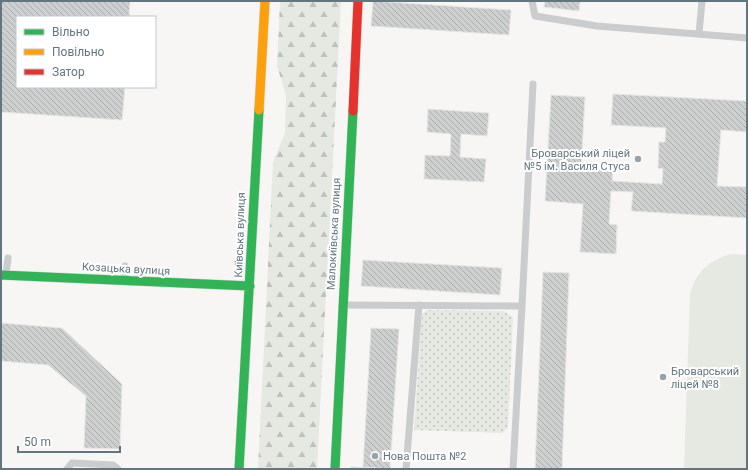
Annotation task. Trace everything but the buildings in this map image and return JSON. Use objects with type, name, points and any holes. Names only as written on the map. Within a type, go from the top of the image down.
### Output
[{"type":"street","name":"Київська вулиця","points":[[238,469],[250,286],[265,1]]},
{"type":"street","name":"Малокиївська вулиця","points":[[335,469],[358,1]]},
{"type":"street","name":"Козацька вулиця","points":[[4,275],[250,286]]},
{"type":"lane","points":[[532,1],[535,16],[597,26],[747,38]]},
{"type":"lane","points":[[699,34],[702,1]]},
{"type":"lane","points":[[512,469],[533,84]]},
{"type":"lane","points":[[4,275],[8,258]]},
{"type":"lane","points":[[124,280],[125,266]]},
{"type":"lane","points":[[342,305],[522,306]]},
{"type":"lane","points":[[406,469],[419,305]]},
{"type":"lane","points":[[67,469],[72,463],[113,465],[118,469]]},
{"type":"green space","points":[[280,1],[341,1],[317,469],[258,469],[273,162],[285,133],[286,95],[277,66]]},
{"type":"green space","points":[[731,254],[747,255],[747,469],[684,469],[690,293],[696,279],[704,268],[716,260]]},
{"type":"green space","points":[[427,310],[504,311],[513,317],[508,428],[502,433],[414,430],[422,314]]},
{"type":"traffic: fast","points":[[239,469],[259,110]]},
{"type":"traffic: fast","points":[[335,469],[353,111]]},
{"type":"traffic: fast","points":[[1,275],[250,286]]},
{"type":"traffic: slow","points":[[259,110],[265,1]]},
{"type":"traffic: jam","points":[[353,111],[358,1]]},
{"type":"place","name":"Броварський ліцей №5 ім. Василя Стуса","points":[[638,159]]},
{"type":"place","name":"Броварський ліцей №8","points":[[663,377]]},
{"type":"place","name":"Нова Пошта №2","points":[[375,456]]}]
